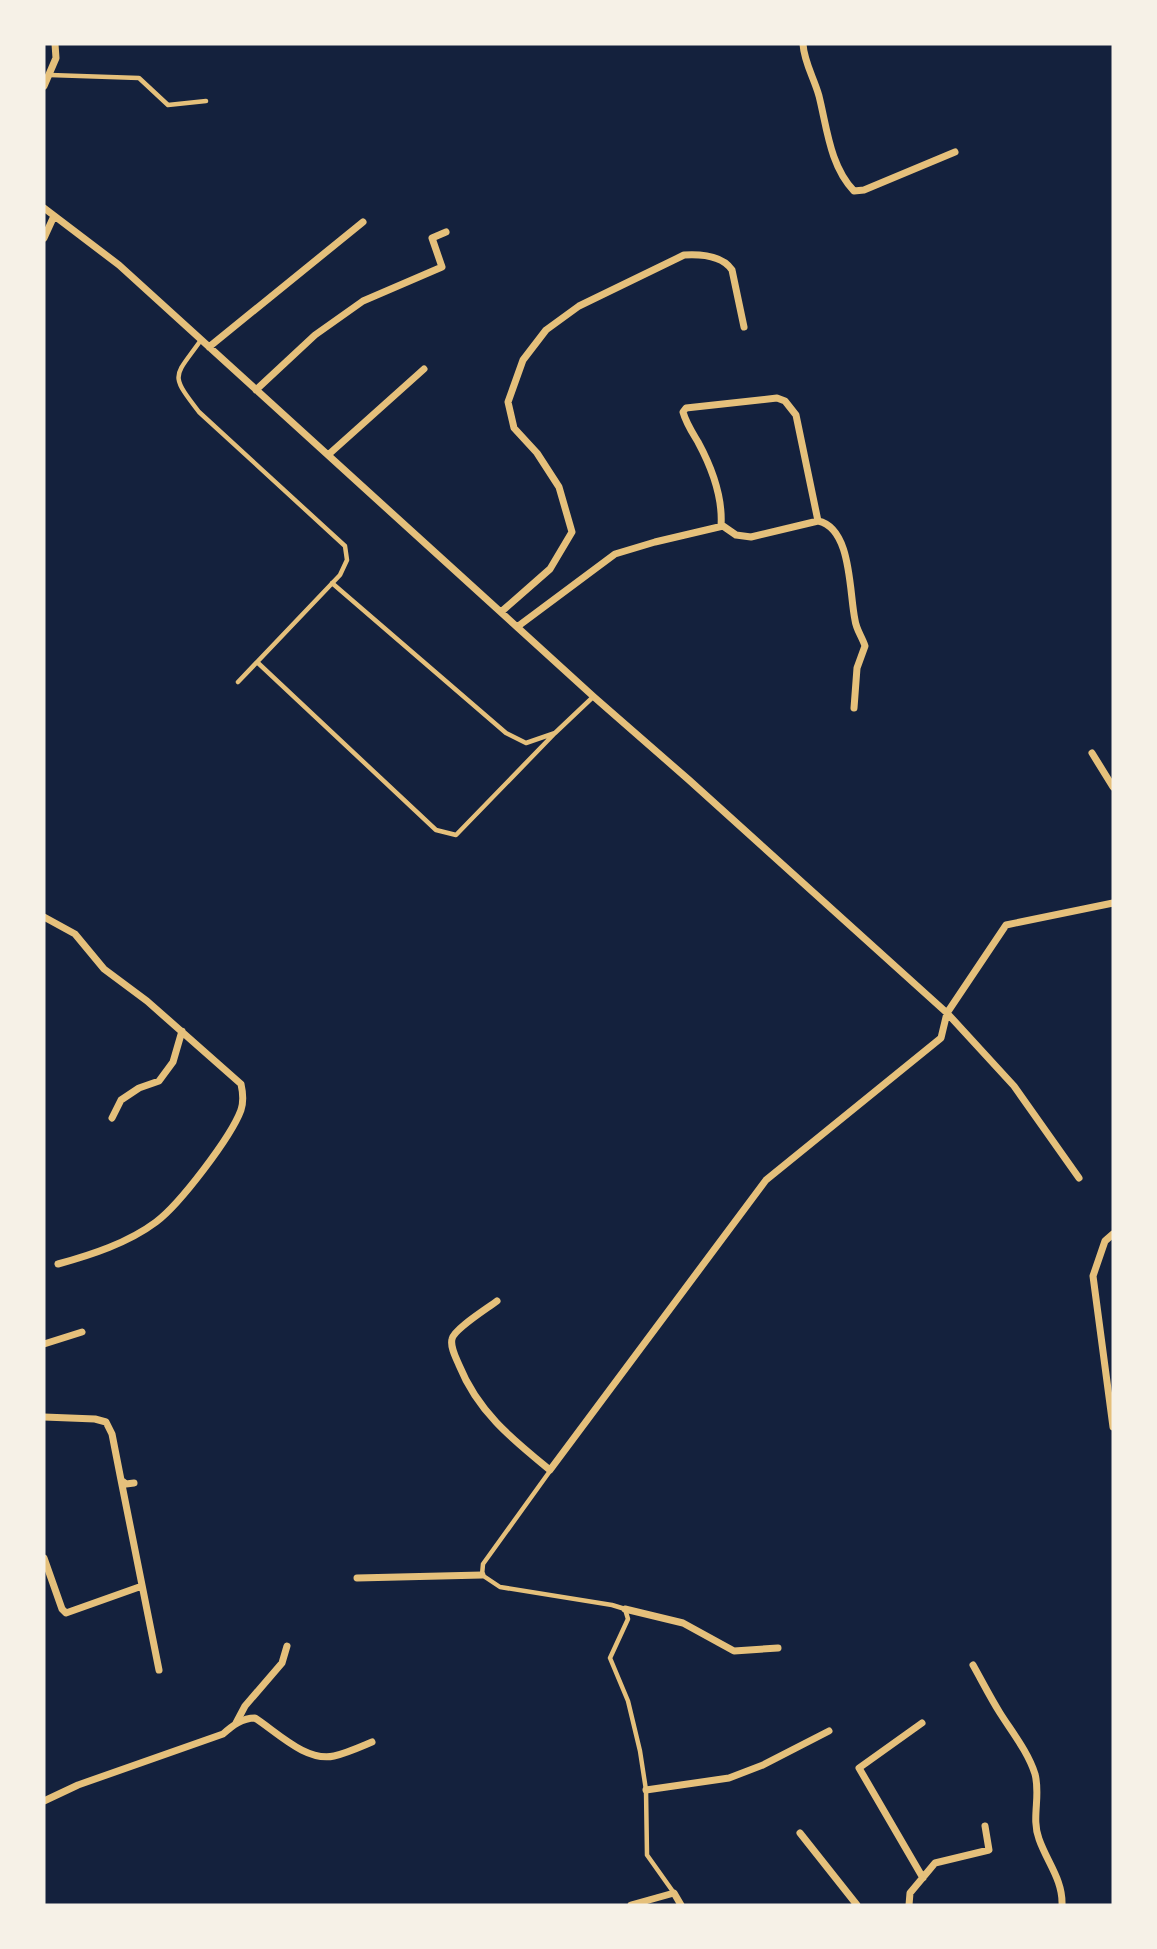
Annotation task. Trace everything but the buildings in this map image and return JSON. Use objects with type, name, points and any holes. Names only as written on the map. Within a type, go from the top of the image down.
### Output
[{"type":"street","points":[[44,86],[56,58],[55,44]]},
{"type":"street","points":[[803,44],[804,56],[818,93],[839,171],[854,191],[864,190],[955,152]]},
{"type":"street","points":[[44,208],[119,265],[594,697],[947,1013],[1014,1086],[1079,1178]]},
{"type":"street","points":[[44,238],[54,216]]},
{"type":"street","points":[[209,347],[363,222]]},
{"type":"street","points":[[256,390],[315,335],[363,301],[442,267],[432,238],[446,232]]},
{"type":"street","points":[[501,612],[550,569],[572,531],[559,487],[537,453],[514,428],[508,402],[523,360],[545,330],[579,306],[684,255],[716,258],[728,263],[735,281],[744,327]]},
{"type":"street","points":[[328,455],[424,369]]},
{"type":"street","points":[[721,526],[722,511],[711,470],[683,412],[686,408],[777,397],[785,401],[796,415],[818,521]]},
{"type":"street","points":[[517,626],[615,554],[655,541],[721,526],[736,535],[751,537],[818,521],[832,527],[843,545],[855,622],[864,646],[857,668],[854,708]]},
{"type":"street","points":[[1092,753],[1113,787]]},
{"type":"street","points":[[497,1301],[456,1331],[452,1338],[453,1349],[464,1378],[479,1405],[510,1437],[550,1470],[766,1180],[941,1038],[947,1013],[1006,925],[1113,903]]},
{"type":"street","points":[[44,917],[75,934],[104,969],[183,1031],[241,1084],[244,1096],[241,1111],[191,1186],[157,1222],[94,1254],[58,1264]]},
{"type":"street","points":[[112,1118],[121,1100],[139,1088],[159,1082],[173,1062],[183,1031]]},
{"type":"street","points":[[1113,1234],[1105,1241],[1093,1276],[1113,1427]]},
{"type":"street","points":[[44,1344],[82,1332]]},
{"type":"street","points":[[44,1417],[95,1419],[106,1422],[121,1480],[159,1670]]},
{"type":"street","points":[[121,1480],[125,1484],[134,1483]]},
{"type":"street","points":[[44,1558],[62,1608],[68,1613],[142,1586]]},
{"type":"street","points":[[357,1578],[482,1575]]},
{"type":"street","points":[[625,1609],[683,1623],[734,1651],[778,1648]]},
{"type":"street","points":[[44,1801],[78,1784],[223,1734],[235,1724],[245,1706],[282,1663],[286,1646]]},
{"type":"street","points":[[973,1665],[1035,1774],[1037,1833],[1063,1894],[1062,1905]]},
{"type":"street","points":[[235,1724],[255,1718],[305,1752],[319,1757],[334,1756],[372,1742]]},
{"type":"street","points":[[922,1723],[859,1768],[923,1878]]},
{"type":"street","points":[[646,1790],[729,1778],[763,1765],[829,1731]]},
{"type":"street","points":[[909,1905],[910,1893],[936,1863],[989,1850],[985,1826]]},
{"type":"street","points":[[800,1833],[857,1905]]},
{"type":"street","points":[[631,1905],[674,1893],[681,1905]]},
{"type":"lane","points":[[49,75],[139,78],[168,105],[206,101]]},
{"type":"lane","points":[[201,340],[178,373],[179,386],[199,412],[345,545],[347,560],[332,583],[238,682]]},
{"type":"lane","points":[[332,583],[506,733],[526,743],[555,733]]},
{"type":"lane","points":[[257,662],[436,830],[456,835],[555,733],[594,697]]},
{"type":"lane","points":[[550,1470],[483,1564],[482,1575],[500,1587],[625,1609],[628,1619],[610,1658],[628,1701],[646,1790],[647,1855],[674,1893]]}]
